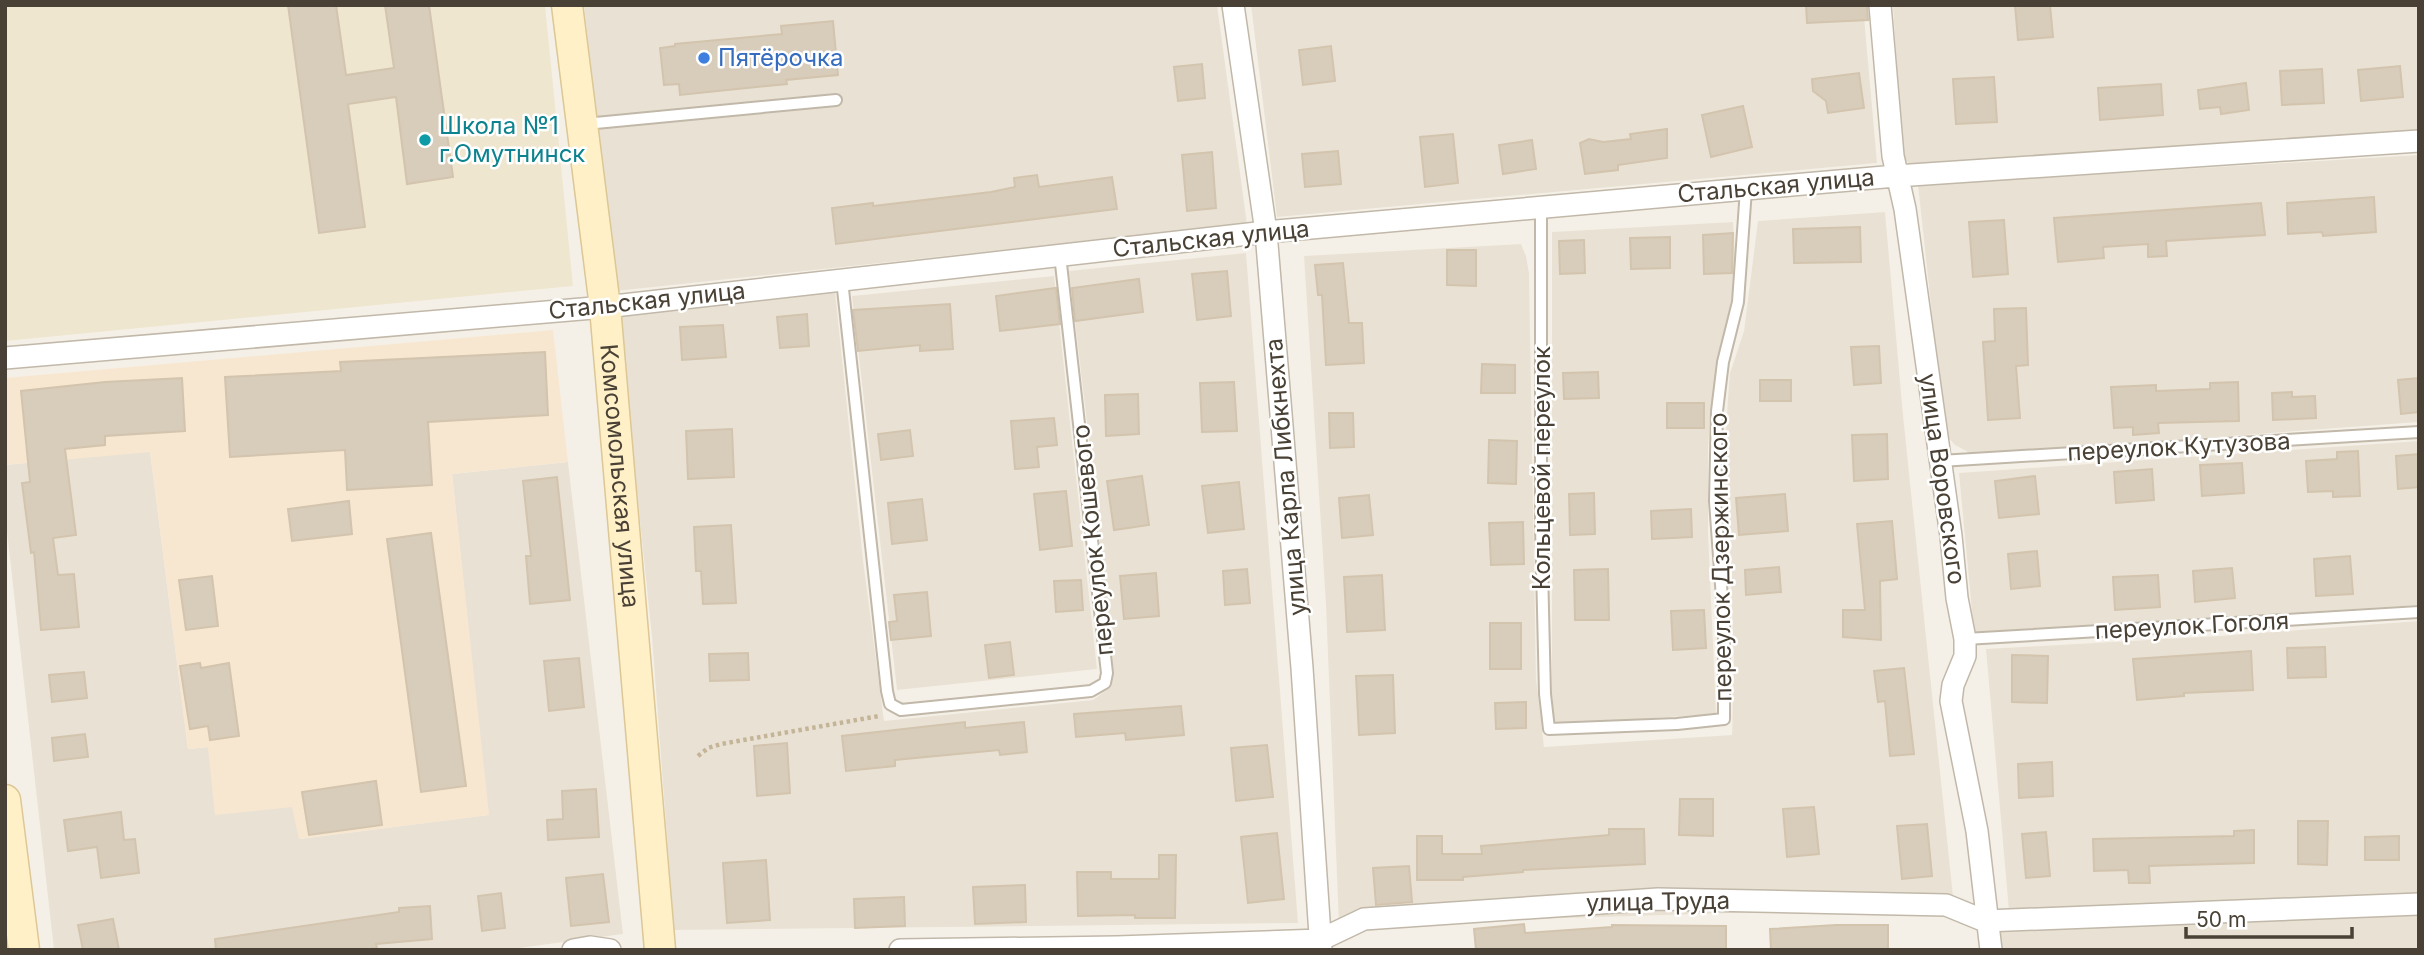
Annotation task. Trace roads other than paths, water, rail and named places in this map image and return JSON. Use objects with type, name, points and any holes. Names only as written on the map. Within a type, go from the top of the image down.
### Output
[{"type":"main road","name":"Комсомольская улица","points":[[567,5],[605,307],[660,950]]},
{"type":"main road","points":[[5,800],[24,950]]},
{"type":"street","name":"улица Карла Либкнехта","points":[[1233,5],[1266,232],[1302,667],[1320,945]]},
{"type":"street","name":"улица Воровского","points":[[1880,5],[1893,156],[1905,209],[1951,536],[1957,598],[1965,639],[1965,656],[1952,685],[1951,701],[1977,831],[1992,950]]},
{"type":"street","name":"Стальская улица","points":[[5,358],[605,307],[1266,232],[1746,188],[2419,141]]},
{"type":"street","name":"улица Труда","points":[[900,950],[1320,945],[1364,919],[1658,899],[1946,905],[1968,916],[1988,920],[2419,904]]},
{"type":"street","points":[[573,950],[590,947],[610,950]]},
{"type":"lane","points":[[581,124],[836,100]]},
{"type":"lane","name":"переулок Дзержинского","points":[[1549,729],[1676,724],[1724,719],[1724,626],[1715,501],[1717,411],[1723,362],[1738,302],[1746,188]]},
{"type":"lane","name":"Кольцевой переулок","points":[[1541,207],[1541,526],[1545,694],[1549,729]]},
{"type":"lane","name":"переулок Кошевого","points":[[842,280],[890,704],[901,710],[1091,691],[1105,683],[1107,673],[1060,255]]},
{"type":"lane","name":"переулок Кутузова","points":[[1940,461],[2419,432]]},
{"type":"lane","name":"переулок Гоголя","points":[[1965,639],[2419,612]]},
{"type":"place","name":"Пятёрочка","points":[[704,58]]},
{"type":"place","name":"Школа №1 г.Омутнинск","points":[[425,140]]}]
